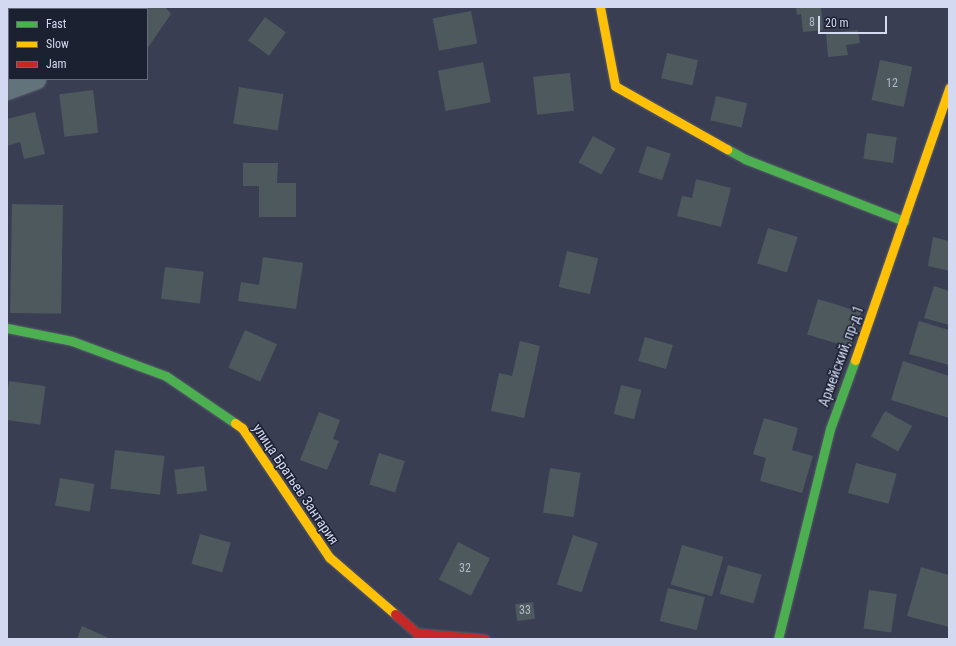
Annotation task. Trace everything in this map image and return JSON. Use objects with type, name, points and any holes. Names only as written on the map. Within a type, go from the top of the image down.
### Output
[{"type":"street","points":[[600,7],[615,86],[744,159],[904,221]]},
{"type":"street","points":[[7,89],[32,80]]},
{"type":"street","name":"Армейский, пр-д 1","points":[[778,639],[830,430],[904,221],[949,88]]},
{"type":"street","name":"улица Братьев Зантария","points":[[7,328],[72,341],[166,376],[242,428],[328,557],[417,633],[485,639]]},
{"type":"building","points":[[109,7],[136,7],[136,8]]},
{"type":"building","points":[[165,7],[171,14],[148,48],[148,8],[144,8]]},
{"type":"building","points":[[796,7],[821,7],[823,30],[803,32],[801,14],[797,15]]},
{"type":"building","points":[[471,11],[477,43],[439,51],[433,18]]},
{"type":"building","points":[[265,17],[286,32],[269,56],[248,40]]},
{"type":"building","points":[[858,30],[860,43],[846,45],[848,55],[828,57],[826,33]]},
{"type":"building","points":[[667,53],[698,60],[692,86],[661,78]]},
{"type":"building","points":[[880,60],[912,67],[904,107],[871,100]]},
{"type":"building","points":[[483,62],[491,102],[446,111],[438,71]]},
{"type":"building","points":[[570,73],[574,111],[537,115],[533,77]]},
{"type":"building","points":[[239,87],[283,94],[278,131],[233,124]]},
{"type":"building","points":[[93,90],[98,133],[64,137],[59,94]]},
{"type":"building","points":[[716,96],[747,103],[742,128],[710,120]]},
{"type":"building","points":[[35,112],[45,154],[24,159],[20,142],[7,146],[7,119]]},
{"type":"building","points":[[867,133],[897,137],[893,163],[863,159]]},
{"type":"building","points":[[593,136],[616,149],[601,175],[578,162]]},
{"type":"building","points":[[647,146],[671,154],[662,180],[638,173]]},
{"type":"building","points":[[243,163],[278,163],[277,183],[296,183],[296,217],[259,217],[259,186],[243,186]]},
{"type":"building","points":[[696,179],[731,188],[721,227],[677,216],[682,196],[692,198]]},
{"type":"building","points":[[12,204],[63,205],[61,314],[10,313]]},
{"type":"building","points":[[768,228],[798,237],[787,272],[757,263]]},
{"type":"building","points":[[933,237],[949,241],[949,271],[928,266]]},
{"type":"building","points":[[567,251],[598,258],[590,294],[559,287]]},
{"type":"building","points":[[263,257],[303,263],[296,309],[238,301],[241,282],[259,285]]},
{"type":"building","points":[[165,267],[204,272],[200,304],[161,299]]},
{"type":"building","points":[[934,286],[949,291],[949,325],[924,318]]},
{"type":"building","points":[[818,299],[861,312],[850,348],[807,334]]},
{"type":"building","points":[[919,321],[949,330],[949,365],[909,354]]},
{"type":"building","points":[[245,330],[277,344],[260,382],[228,367]]},
{"type":"building","points":[[645,337],[673,345],[666,369],[638,361]]},
{"type":"building","points":[[520,341],[540,346],[524,418],[491,411],[499,373],[512,376]]},
{"type":"building","points":[[903,361],[949,376],[949,418],[891,400]]},
{"type":"building","points":[[9,381],[46,386],[40,425],[7,420],[7,395]]},
{"type":"building","points":[[621,385],[641,390],[634,419],[614,414]]},
{"type":"building","points":[[885,411],[912,426],[898,451],[871,436]]},
{"type":"building","points":[[319,412],[340,420],[333,439],[339,441],[327,470],[300,460]]},
{"type":"building","points":[[764,418],[798,428],[792,450],[813,456],[802,493],[760,481],[766,458],[753,454]]},
{"type":"building","points":[[115,450],[165,456],[160,495],[110,489]]},
{"type":"building","points":[[379,453],[405,461],[395,492],[369,485]]},
{"type":"building","points":[[856,463],[897,474],[889,504],[848,493]]},
{"type":"building","points":[[204,466],[207,491],[177,494],[174,470]]},
{"type":"building","points":[[550,468],[581,473],[574,517],[543,512]]},
{"type":"building","points":[[60,478],[94,484],[90,512],[55,506]]},
{"type":"building","points":[[200,534],[231,543],[222,573],[191,564]]},
{"type":"building","points":[[573,535],[598,543],[582,592],[557,584]]},
{"type":"building","points":[[458,542],[490,558],[471,596],[439,579]]},
{"type":"building","points":[[682,545],[723,557],[712,596],[671,584]]},
{"type":"building","points":[[728,565],[762,575],[753,603],[720,594]]},
{"type":"building","points":[[921,567],[949,575],[949,627],[907,616]]},
{"type":"building","points":[[668,588],[705,597],[697,630],[660,621]]},
{"type":"building","points":[[869,590],[897,594],[891,633],[864,629]]},
{"type":"building","points":[[533,602],[535,619],[517,621],[515,604]]},
{"type":"building","points":[[82,626],[111,639],[77,639]]},
{"type":"traffic: fast","points":[[727,149],[745,159],[904,221]]},
{"type":"traffic: fast","points":[[7,328],[72,341],[166,376],[235,423]]},
{"type":"traffic: fast","points":[[778,639],[830,429],[855,360]]},
{"type":"traffic: slow","points":[[600,7],[615,86],[727,149]]},
{"type":"traffic: slow","points":[[855,360],[949,88]]},
{"type":"traffic: slow","points":[[235,423],[242,428],[329,557],[395,614]]},
{"type":"traffic: jam","points":[[395,614],[417,633],[485,639]]}]
